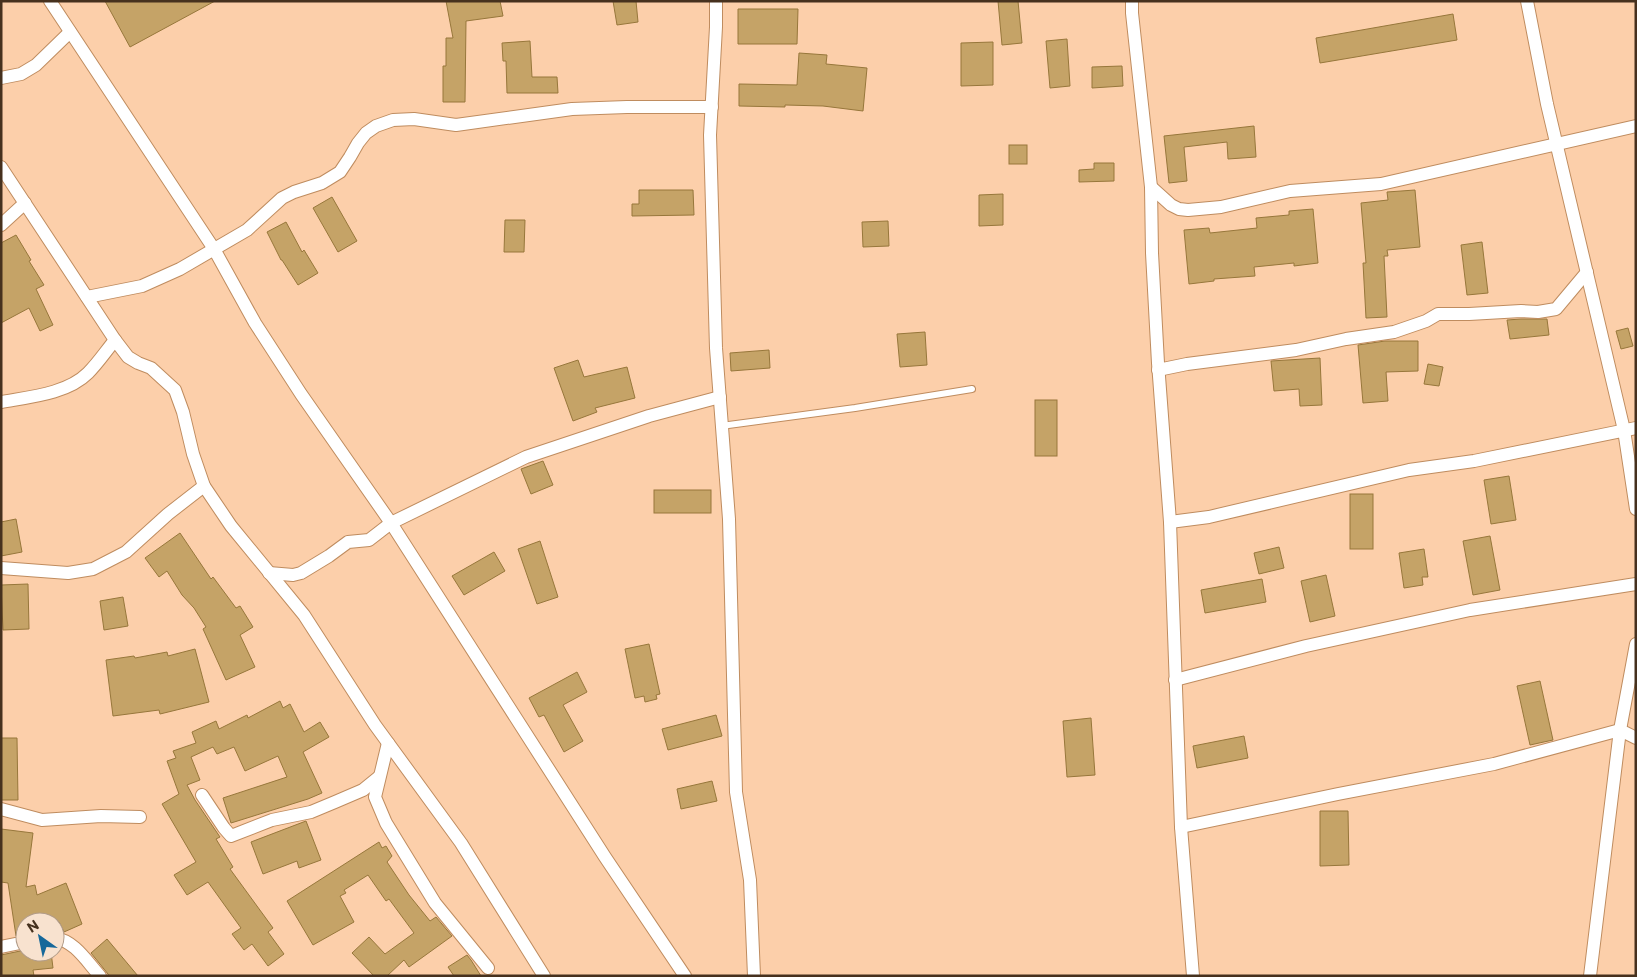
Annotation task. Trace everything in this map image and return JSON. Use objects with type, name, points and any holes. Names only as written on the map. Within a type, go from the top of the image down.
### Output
[{"type":"street","points":[[50,1],[214,249],[275,355],[391,524],[685,976]]},
{"type":"street","points":[[716,1],[710,135],[716,348],[729,520],[736,792],[750,880],[754,976]]},
{"type":"street","points":[[1132,1],[1151,187],[1152,253],[1158,370],[1170,522],[1182,827],[1192,976]]},
{"type":"street","points":[[1527,1],[1557,145],[1587,272],[1630,429],[1636,509]]},
{"type":"street","points":[[1,78],[21,74],[36,65],[70,32]]},
{"type":"street","points":[[87,297],[142,286],[180,269],[247,230],[282,198],[322,182],[340,172],[366,133],[376,126],[392,120],[414,119],[456,125],[572,110],[628,107],[712,107]]},
{"type":"street","points":[[1151,187],[1171,205],[1188,210],[1221,207],[1290,190],[1381,184],[1636,126]]},
{"type":"street","points":[[1,167],[128,357],[151,368],[174,390],[183,412],[193,454],[204,486],[231,526],[304,616],[388,743],[461,843],[544,976]]},
{"type":"street","points":[[1,225],[25,203]]},
{"type":"street","points":[[1158,370],[1187,364],[1296,350],[1346,338],[1394,332],[1426,321],[1438,314],[1470,314],[1500,311],[1538,312],[1556,309],[1587,272]]},
{"type":"street","points":[[1,402],[46,394],[74,383],[87,374],[115,340]]},
{"type":"street","points":[[269,573],[293,576],[301,573],[348,542],[370,540],[391,524],[526,458],[649,416],[720,397]]},
{"type":"street","points":[[1170,522],[1209,517],[1409,470],[1474,461],[1630,429]]},
{"type":"street","points":[[1,568],[68,573],[93,568],[126,552],[168,514],[204,486]]},
{"type":"street","points":[[1176,680],[1306,646],[1461,612],[1636,584]]},
{"type":"street","points":[[1590,976],[1620,730],[1636,644]]},
{"type":"street","points":[[1182,827],[1494,764],[1620,730],[1636,738]]},
{"type":"street","points":[[388,743],[375,797],[386,823],[435,903],[488,968]]},
{"type":"street","points":[[202,795],[231,836],[272,820],[319,809],[363,790],[379,777]]},
{"type":"street","points":[[1,809],[42,820],[100,816],[140,817]]},
{"type":"street","points":[[65,941],[72,945],[100,976]]},
{"type":"street","points":[[1,947],[15,944]]},
{"type":"lane","points":[[721,426],[855,408],[972,389]]},
{"type":"building","points":[[105,1],[215,1],[130,47]]},
{"type":"building","points":[[446,1],[500,1],[503,16],[466,21],[465,102],[443,102],[443,66],[446,66],[446,38],[453,38]]},
{"type":"building","points":[[613,1],[636,1],[638,22],[617,25]]},
{"type":"building","points":[[998,1],[1018,1],[1022,43],[1002,45]]},
{"type":"building","points":[[738,9],[798,9],[797,44],[738,44]]},
{"type":"building","points":[[1453,14],[1457,40],[1320,63],[1316,38]]},
{"type":"building","points":[[1067,39],[1070,86],[1050,88],[1046,41]]},
{"type":"building","points":[[530,41],[532,77],[557,77],[558,93],[507,93],[506,61],[503,61],[502,43]]},
{"type":"building","points":[[993,42],[993,85],[961,86],[961,43]]},
{"type":"building","points":[[799,53],[827,55],[826,64],[867,68],[863,111],[823,106],[739,106],[739,84],[797,85]]},
{"type":"building","points":[[1122,66],[1123,86],[1092,88],[1092,67]]},
{"type":"building","points":[[1254,126],[1256,157],[1228,159],[1227,142],[1184,147],[1187,181],[1169,183],[1164,136]]},
{"type":"building","points":[[1009,145],[1027,145],[1027,164],[1009,164]]},
{"type":"building","points":[[1094,163],[1114,163],[1114,181],[1079,182],[1079,170],[1094,169]]},
{"type":"building","points":[[639,190],[693,190],[694,215],[632,216],[632,204],[639,204]]},
{"type":"building","points":[[1415,190],[1420,247],[1387,250],[1388,256],[1384,256],[1387,317],[1366,318],[1363,263],[1366,263],[1361,203],[1388,200],[1387,192]]},
{"type":"building","points":[[1003,194],[1003,225],[979,226],[979,195]]},
{"type":"building","points":[[332,197],[357,241],[338,252],[313,208]]},
{"type":"building","points":[[1313,209],[1318,263],[1254,267],[1255,276],[1214,279],[1214,281],[1189,284],[1184,230],[1209,228],[1210,233],[1257,228],[1256,218],[1289,215],[1289,211]]},
{"type":"building","points":[[505,220],[525,220],[524,252],[504,252]]},
{"type":"building","points":[[888,221],[889,246],[863,247],[862,222]]},
{"type":"building","points":[[286,222],[302,252],[304,250],[318,273],[298,285],[281,260],[267,232]]},
{"type":"building","points":[[16,235],[44,285],[36,289],[53,325],[40,331],[29,308],[1,323],[1,243]]},
{"type":"building","points":[[1482,242],[1488,293],[1467,295],[1461,245]]},
{"type":"building","points":[[1547,319],[1549,335],[1510,339],[1507,320]]},
{"type":"building","points":[[1628,328],[1633,346],[1621,349],[1616,331]]},
{"type":"building","points":[[925,332],[927,365],[900,367],[897,334]]},
{"type":"building","points":[[1385,341],[1418,341],[1418,371],[1386,372],[1388,401],[1363,403],[1358,345]]},
{"type":"building","points":[[769,350],[770,368],[731,371],[730,353]]},
{"type":"building","points":[[1320,358],[1322,405],[1300,406],[1299,389],[1274,391],[1271,361]]},
{"type":"building","points":[[578,360],[584,377],[627,367],[635,398],[595,408],[597,412],[573,421],[554,368]]},
{"type":"building","points":[[1428,364],[1443,367],[1439,386],[1424,384]]},
{"type":"building","points":[[1035,400],[1057,400],[1057,456],[1035,456]]},
{"type":"building","points":[[543,461],[553,485],[531,494],[521,469]]},
{"type":"building","points":[[1509,476],[1516,520],[1491,524],[1484,480]]},
{"type":"building","points":[[654,490],[711,490],[711,513],[654,513]]},
{"type":"building","points":[[1350,494],[1373,494],[1373,549],[1350,549]]},
{"type":"building","points":[[16,519],[22,552],[1,556],[1,522]]},
{"type":"building","points":[[180,533],[211,579],[213,577],[236,608],[240,606],[253,627],[240,635],[255,667],[226,680],[203,629],[206,627],[194,608],[182,595],[167,571],[159,577],[145,558]]},
{"type":"building","points":[[1490,536],[1500,590],[1473,595],[1463,541]]},
{"type":"building","points":[[540,541],[558,597],[537,604],[518,549]]},
{"type":"building","points":[[1279,547],[1284,568],[1259,574],[1254,553]]},
{"type":"building","points":[[1424,549],[1428,577],[1422,577],[1423,585],[1404,588],[1399,553]]},
{"type":"building","points":[[494,552],[505,571],[464,595],[452,576]]},
{"type":"building","points":[[1326,575],[1335,616],[1310,622],[1301,581]]},
{"type":"building","points":[[1262,579],[1266,602],[1205,613],[1201,590]]},
{"type":"building","points":[[28,584],[29,629],[3,630],[1,585]]},
{"type":"building","points":[[123,597],[128,626],[104,630],[100,601]]},
{"type":"building","points":[[649,644],[660,694],[656,695],[657,699],[645,702],[644,696],[635,698],[625,649]]},
{"type":"building","points":[[195,649],[209,702],[160,714],[159,710],[113,716],[106,660],[134,656],[135,658],[167,652],[168,656]]},
{"type":"building","points":[[577,672],[587,692],[563,705],[583,741],[564,752],[544,715],[539,717],[529,698]]},
{"type":"building","points":[[1540,681],[1553,740],[1530,745],[1517,686]]},
{"type":"building","points":[[280,701],[283,708],[290,704],[304,732],[320,722],[329,737],[303,752],[322,793],[231,823],[223,798],[287,777],[278,756],[245,771],[234,747],[217,754],[213,747],[191,757],[200,780],[187,785],[220,837],[216,839],[233,867],[230,869],[273,928],[268,932],[284,954],[268,966],[252,944],[244,950],[232,934],[241,928],[208,882],[187,895],[174,875],[196,862],[162,804],[179,794],[167,761],[176,758],[173,751],[196,743],[192,732],[216,721],[219,729],[247,715],[248,718]]},
{"type":"building","points":[[716,715],[722,736],[668,750],[662,729]]},
{"type":"building","points":[[1091,718],[1095,775],[1067,777],[1063,721]]},
{"type":"building","points":[[1244,736],[1248,758],[1197,768],[1193,746]]},
{"type":"building","points":[[1,738],[17,738],[18,800],[1,800]]},
{"type":"building","points":[[712,781],[717,801],[681,809],[677,789]]},
{"type":"building","points":[[1320,811],[1348,811],[1349,865],[1320,866]]},
{"type":"building","points":[[306,821],[321,860],[299,868],[297,861],[263,874],[251,842]]},
{"type":"building","points":[[1,829],[33,833],[26,887],[35,885],[37,895],[66,883],[82,924],[65,932],[65,912],[15,912],[15,929],[8,883],[1,882]]},
{"type":"building","points":[[379,842],[382,848],[386,846],[392,856],[387,862],[409,895],[430,921],[436,917],[452,936],[409,967],[404,960],[387,976],[374,976],[352,953],[369,937],[385,954],[414,933],[389,899],[386,901],[368,875],[344,890],[346,893],[340,896],[354,922],[313,945],[287,901]]},
{"type":"building","points":[[107,939],[138,976],[109,976],[91,953]]},
{"type":"building","points":[[15,952],[15,962],[52,962],[53,968],[33,970],[34,976],[1,976],[1,955]]},
{"type":"building","points":[[467,955],[481,976],[454,976],[448,967]]}]
